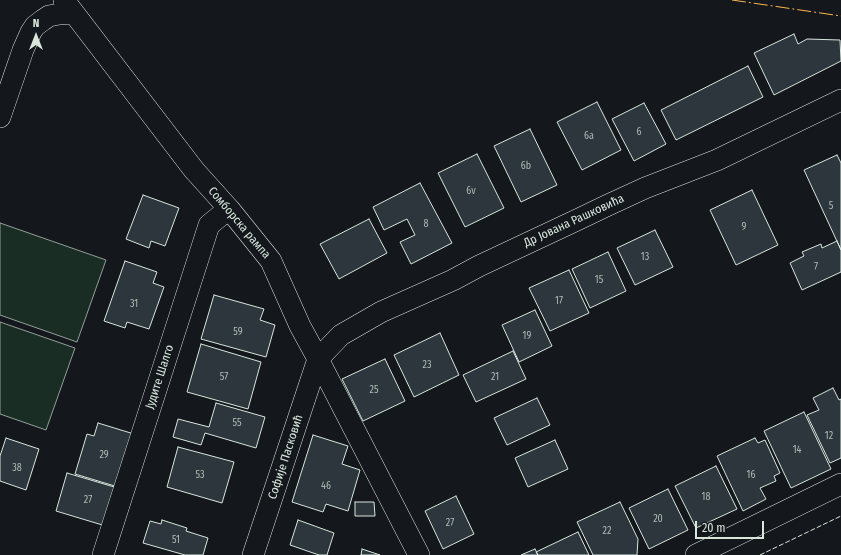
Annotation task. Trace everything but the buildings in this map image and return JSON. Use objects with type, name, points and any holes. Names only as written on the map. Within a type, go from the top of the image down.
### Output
[{"type":"street","points":[[0,117],[31,32],[35,26],[43,20],[49,16],[59,14],[69,6]]},
{"type":"street","name":"Сомборска рампа","points":[[69,6],[194,170],[230,210],[271,261],[300,326],[419,555]]},
{"type":"street","name":"Др Јована Рашковића","points":[[318,359],[341,334],[381,312],[453,280],[478,266],[645,188],[717,160],[841,100]]},
{"type":"street","name":"Јудите Шалго","points":[[103,555],[209,225],[230,210]]},
{"type":"street","name":"Софије Пасковић","points":[[253,555],[318,359]]},
{"type":"street","points":[[696,555],[841,484]]},
{"type":"green space","points":[[0,223],[106,260],[77,342],[0,315]]},
{"type":"green space","points":[[0,322],[75,348],[46,430],[0,414]]},
{"type":"fence","points":[[760,555],[841,516]]},
{"type":"power","points":[[732,0],[841,16]]}]
